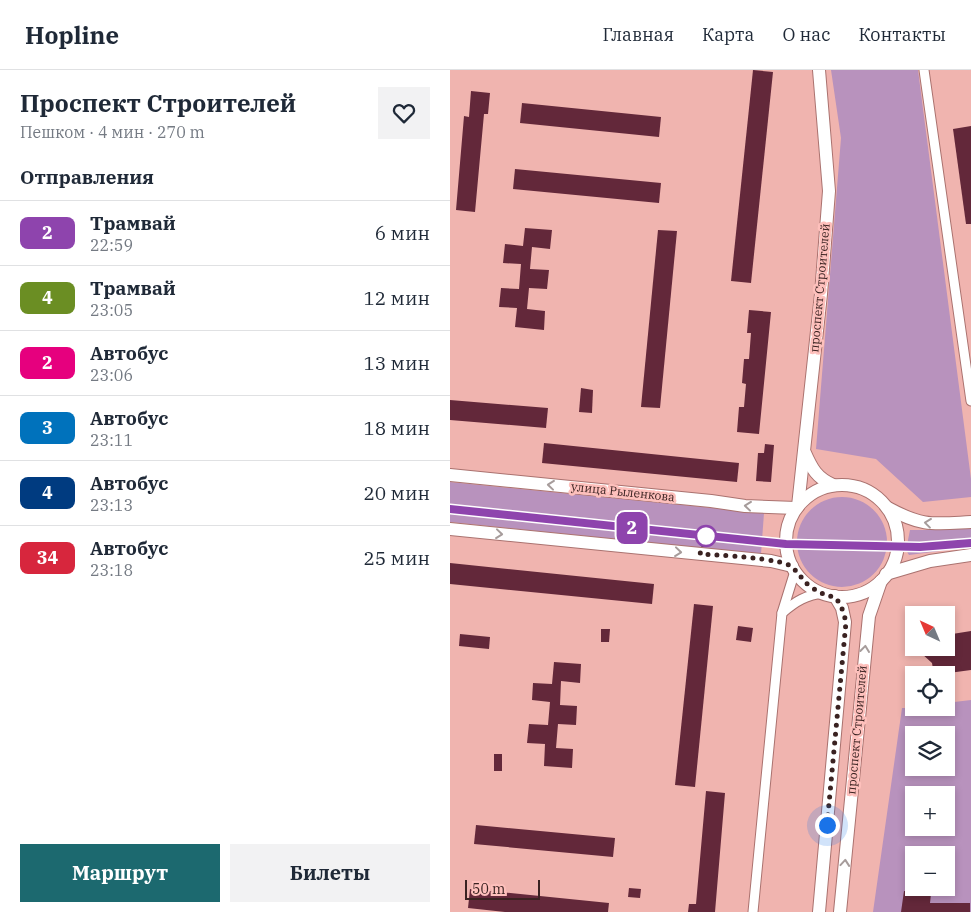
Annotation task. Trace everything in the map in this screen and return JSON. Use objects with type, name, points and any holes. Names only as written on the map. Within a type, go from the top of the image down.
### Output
[{"type":"main road","name":"проспект Строителей","points":[[797,507],[805,453],[822,294],[829,191],[819,70]]},
{"type":"main road","points":[[805,453],[812,470],[820,479],[833,485]]},
{"type":"main road","name":"улица Рыленкова","points":[[450,475],[712,501],[745,506],[797,507]]},
{"type":"main road","points":[[888,508],[895,524],[898,541],[894,561],[884,577],[868,590],[860,593],[829,595],[803,581],[793,569],[786,539],[791,518],[797,507],[814,493],[833,485],[848,485],[863,489],[877,497],[888,508],[906,518],[928,525],[971,522]]},
{"type":"main road","points":[[450,529],[771,561],[793,569]]},
{"type":"main road","points":[[884,577],[930,561],[971,555]]},
{"type":"main road","name":"проспект Строителей","points":[[840,912],[869,616],[884,577]]},
{"type":"main road","name":"проспект Строителей","points":[[819,912],[846,622],[842,608],[829,595]]},
{"type":"street","points":[[924,70],[971,401]]},
{"type":"street","points":[[753,912],[782,613],[793,569]]},
{"type":"street","points":[[782,613],[796,601],[809,595],[829,595]]},
{"type":"shaded area","points":[[831,70],[918,70],[971,479],[971,497],[923,502],[876,459],[816,449],[841,138]]},
{"type":"shaded area","points":[[450,482],[764,513],[761,554],[450,522]]},
{"type":"shaded area","points":[[842,497],[859,501],[874,510],[883,525],[887,542],[883,559],[874,574],[859,583],[842,587],[825,583],[810,574],[801,559],[797,542],[801,525],[810,510],[825,501]]},
{"type":"shaded area","points":[[971,524],[971,547],[909,555],[906,550],[910,530],[926,530]]},
{"type":"shaded area","points":[[971,700],[971,912],[873,912],[902,708],[905,708],[905,716],[955,716],[955,702]]},
{"type":"building","points":[[753,70],[773,72],[751,283],[731,281]]},
{"type":"building","points":[[471,91],[490,93],[488,114],[484,114],[475,212],[456,210],[464,116],[469,117]]},
{"type":"building","points":[[522,103],[661,117],[659,137],[520,123]]},
{"type":"building","points":[[971,126],[971,224],[966,224],[953,129]]},
{"type":"building","points":[[515,169],[661,183],[659,203],[513,189]]},
{"type":"building","points":[[525,228],[552,230],[550,249],[532,247],[530,269],[549,270],[547,289],[529,288],[527,309],[545,311],[544,330],[515,327],[517,308],[499,307],[501,288],[519,289],[521,264],[503,263],[505,244],[523,246]]},
{"type":"building","points":[[658,230],[677,231],[660,408],[641,407]]},
{"type":"building","points":[[749,310],[771,312],[759,434],[737,432],[739,407],[744,407],[746,384],[742,383],[744,359],[749,359],[751,333],[747,333]]},
{"type":"building","points":[[581,388],[593,390],[592,413],[579,412]]},
{"type":"building","points":[[450,400],[548,408],[546,428],[450,420]]},
{"type":"building","points":[[544,443],[739,463],[737,482],[542,463]]},
{"type":"building","points":[[765,444],[774,445],[771,482],[756,481],[758,453],[764,453]]},
{"type":"building","points":[[450,563],[654,584],[652,604],[450,584]]},
{"type":"building","points":[[694,604],[713,606],[695,787],[675,785]]},
{"type":"building","points":[[738,626],[753,628],[751,642],[736,640]]},
{"type":"building","points":[[601,629],[610,629],[609,642],[601,642]]},
{"type":"building","points":[[971,631],[971,670],[955,672],[955,666],[932,666],[932,663],[924,656],[955,656],[955,634]]},
{"type":"building","points":[[460,634],[490,637],[489,649],[459,646]]},
{"type":"building","points":[[554,662],[581,664],[580,683],[561,681],[560,705],[577,706],[576,725],[558,724],[556,748],[573,749],[572,768],[544,766],[545,744],[527,743],[529,724],[548,725],[550,702],[532,700],[533,683],[552,684]]},
{"type":"building","points":[[494,754],[502,754],[502,771],[494,771]]},
{"type":"building","points":[[706,791],[725,793],[715,912],[688,912],[689,904],[696,904]]},
{"type":"building","points":[[476,825],[615,838],[613,857],[474,844]]},
{"type":"building","points":[[629,888],[641,889],[640,898],[628,897]]},
{"type":"building","points":[[470,889],[609,903],[608,912],[505,912],[468,908]]},
{"type":"building","points":[[904,891],[905,896],[931,896],[930,903],[970,903],[970,912],[901,912]]},
{"type":"tram line","points":[[450,509],[786,544],[920,547],[971,543]]},
{"type":"tram line","name":"2","points":[[450,509],[786,544],[920,547],[971,543]]},
{"type":"route","points":[[706,536],[700,554],[771,561],[792,566],[803,581],[812,588],[824,594],[835,596],[842,608],[846,622],[827,825]]}]
